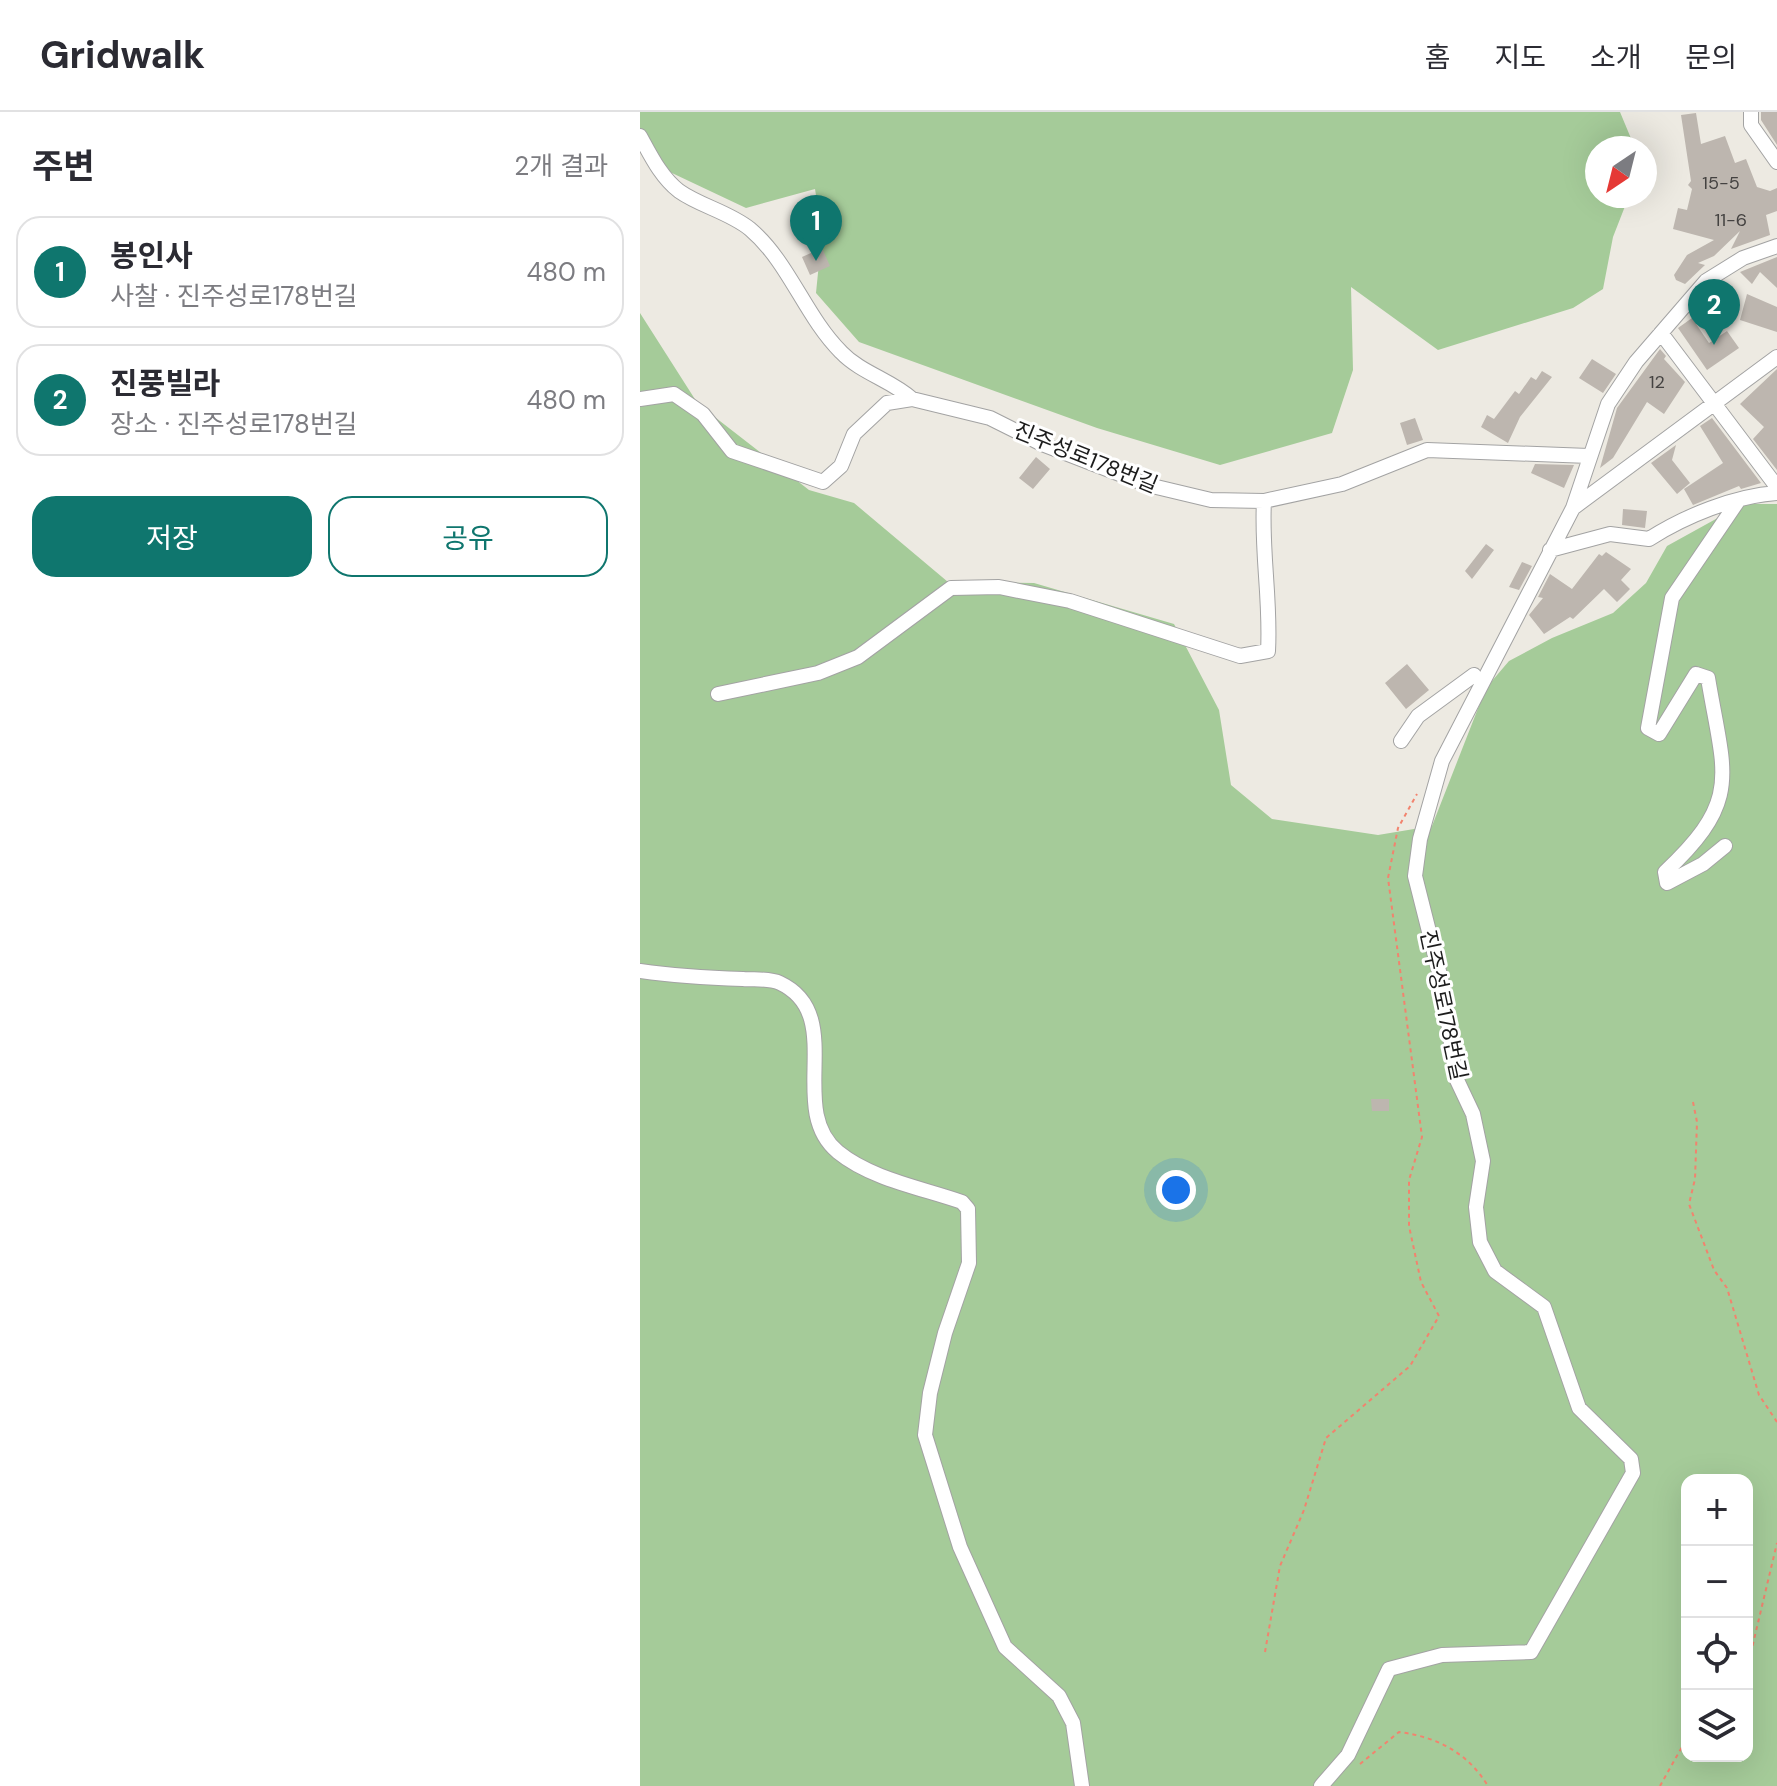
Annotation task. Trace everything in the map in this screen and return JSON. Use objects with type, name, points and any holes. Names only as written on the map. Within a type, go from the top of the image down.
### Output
[{"type":"street","points":[[1751,112],[1751,125],[1777,162]]},
{"type":"street","name":"진주성로178번길","points":[[640,136],[660,173],[680,191],[749,228],[780,263],[841,353],[866,371],[896,385],[912,399],[990,418],[1042,444],[1148,485],[1211,500],[1264,501],[1342,484],[1427,450],[1589,456]]},
{"type":"street","name":"진주성로178번길","points":[[1321,1786],[1348,1755],[1389,1669],[1442,1655],[1531,1652],[1633,1473],[1631,1459],[1579,1408],[1544,1307],[1495,1271],[1480,1242],[1476,1207],[1483,1161],[1473,1114],[1456,1078],[1443,987],[1415,876],[1420,839],[1442,761],[1518,620],[1573,508],[1608,404],[1661,333],[1706,281],[1730,266],[1777,246]]},
{"type":"street","points":[[1550,550],[1610,534],[1649,539],[1676,522],[1777,490],[1661,333]]},
{"type":"street","name":"진주성로178번길","points":[[1573,508],[1777,357]]},
{"type":"street","points":[[640,399],[674,394],[703,414],[732,451],[823,482],[841,466],[854,434],[865,423],[887,403],[912,399]]},
{"type":"street","points":[[718,694],[818,673],[858,657],[951,588],[999,587],[1070,601],[1240,656],[1268,651],[1270,626],[1262,541],[1264,501]]},
{"type":"street","points":[[1725,846],[1703,864],[1667,883],[1665,872],[1700,839],[1721,802],[1724,772],[1708,678],[1696,674],[1659,734],[1648,728],[1672,598],[1738,501]]},
{"type":"street","points":[[1401,741],[1418,716],[1474,675]]},
{"type":"street","points":[[640,971],[771,980],[792,991],[810,1016],[815,1048],[813,1103],[826,1136],[836,1151],[860,1167],[962,1202],[968,1209],[969,1263],[945,1333],[930,1393],[925,1435],[960,1547],[1005,1647],[1059,1696],[1073,1723],[1082,1786]]},
{"type":"path","points":[[1265,1652],[1280,1566],[1304,1510],[1326,1438],[1410,1366],[1439,1316],[1421,1282],[1409,1226],[1409,1180],[1422,1137],[1388,878],[1398,828],[1420,789]]},
{"type":"path","points":[[1693,1102],[1697,1122],[1695,1179],[1689,1204],[1714,1270],[1727,1288],[1759,1395],[1777,1422]]},
{"type":"path","points":[[1753,1644],[1777,1543]]},
{"type":"path","points":[[1358,1766],[1399,1732],[1427,1735],[1454,1749],[1480,1773],[1488,1786]]},
{"type":"path","points":[[1660,1786],[1681,1749]]},
{"type":"green space","points":[[640,112],[1620,112],[1630,136],[1585,136],[1585,208],[1624,208],[1613,237],[1603,289],[1573,308],[1438,350],[1351,287],[1353,370],[1332,433],[1220,465],[1097,428],[859,342],[816,293],[822,233],[815,189],[746,208],[655,165],[640,143]]},
{"type":"green space","points":[[640,313],[698,404],[809,490],[854,503],[948,582],[1034,583],[1174,624],[1219,710],[1231,785],[1272,819],[1378,835],[1432,826],[1486,688],[1509,661],[1552,638],[1613,613],[1646,583],[1667,546],[1743,504],[1777,504],[1777,1786],[640,1786]]},
{"type":"building","points":[[1761,112],[1777,112],[1777,145],[1761,120]]},
{"type":"building","points":[[1696,113],[1701,144],[1725,136],[1735,163],[1746,159],[1757,187],[1770,191],[1777,188],[1777,211],[1766,215],[1770,235],[1731,249],[1740,231],[1714,256],[1698,263],[1705,265],[1685,284],[1676,280],[1674,275],[1687,255],[1714,240],[1673,229],[1678,208],[1687,210],[1692,189],[1688,185],[1691,181],[1681,115]]},
{"type":"building","points":[[822,248],[830,266],[810,275],[802,257]]},
{"type":"building","points":[[1777,257],[1777,288],[1760,272],[1752,284],[1740,272]]},
{"type":"building","points":[[1747,294],[1777,307],[1777,332],[1740,320]]},
{"type":"building","points":[[1692,318],[1709,343],[1727,331],[1739,348],[1707,370],[1678,328]]},
{"type":"building","points":[[1660,349],[1666,356],[1664,359],[1685,382],[1664,414],[1647,402],[1613,458],[1600,468],[1617,408]]},
{"type":"building","points":[[1592,359],[1616,374],[1603,393],[1579,378]]},
{"type":"building","points":[[1777,369],[1777,470],[1753,439],[1764,427],[1740,404]]},
{"type":"building","points":[[1542,371],[1552,377],[1520,417],[1508,443],[1481,427],[1487,415],[1494,419],[1515,391],[1519,394],[1531,377],[1536,380]]},
{"type":"building","points":[[1415,418],[1423,440],[1407,445],[1400,423]]},
{"type":"building","points":[[1712,418],[1761,483],[1741,489],[1739,486],[1693,505],[1684,489],[1723,463],[1700,426]]},
{"type":"building","points":[[1676,445],[1672,460],[1690,483],[1677,494],[1651,463]]},
{"type":"building","points":[[1036,457],[1050,469],[1033,489],[1019,478]]},
{"type":"building","points":[[1535,464],[1574,465],[1564,488],[1531,473]]},
{"type":"building","points":[[1623,509],[1647,511],[1645,528],[1622,525]]},
{"type":"building","points":[[1486,544],[1494,550],[1472,579],[1465,571]]},
{"type":"building","points":[[1606,552],[1631,569],[1621,580],[1630,589],[1617,602],[1604,589],[1573,619],[1570,617],[1544,634],[1529,615],[1543,598],[1538,597],[1550,574],[1572,589],[1599,554],[1602,556]]},
{"type":"building","points":[[1522,562],[1532,566],[1519,590],[1509,587]]},
{"type":"building","points":[[1407,664],[1429,690],[1406,709],[1385,683]]},
{"type":"building","points":[[1371,1099],[1389,1099],[1389,1111],[1372,1111]]},
{"type":"place","name":"봉인사","points":[[816,261]]},
{"type":"place","name":"진풍빌라","points":[[1714,345]]}]
